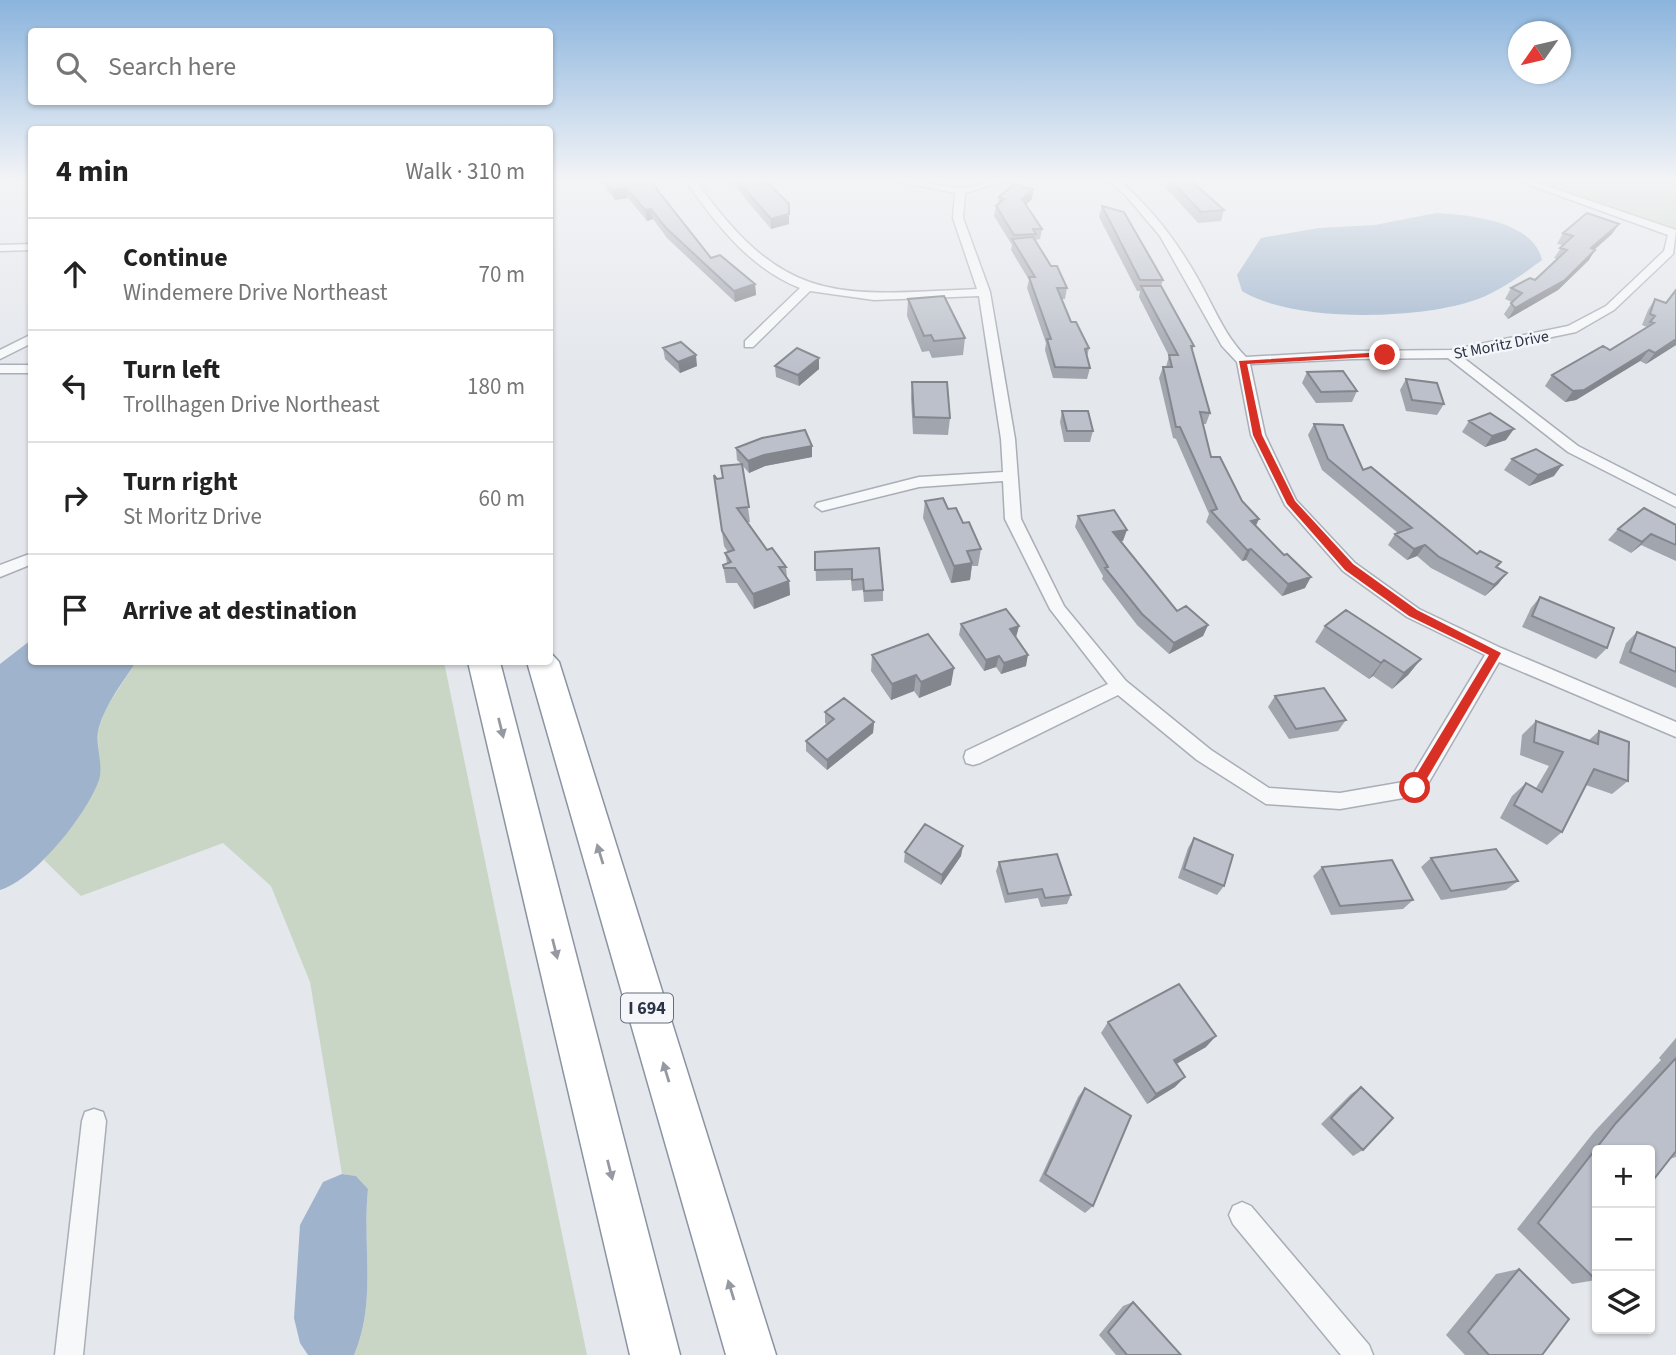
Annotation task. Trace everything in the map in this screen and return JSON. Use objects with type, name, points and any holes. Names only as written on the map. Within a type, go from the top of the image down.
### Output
[{"type":"highway","points":[[485,665],[655,1355]]},
{"type":"highway","name":"I 694","points":[[544,665],[751,1355]]},
{"type":"street","points":[[743,241],[764,263],[807,287],[867,296],[984,292]]},
{"type":"street","points":[[966,241],[984,292],[1008,439],[1013,519],[1058,609],[1120,686],[1204,755],[1266,796],[1340,801],[1415,788],[1495,653]]},
{"type":"street","points":[[1170,241],[1228,346],[1243,361],[1258,435],[1290,502],[1349,567],[1413,613],[1495,653],[1676,730]]},
{"type":"street","name":"St Moritz Drive","points":[[1243,361],[1353,355],[1451,354],[1572,329],[1610,309],[1669,252],[1673,241]]},
{"type":"street","points":[[0,248],[28,247]]},
{"type":"street","points":[[748,344],[807,287]]},
{"type":"street","points":[[0,355],[28,341]]},
{"type":"street","points":[[1451,354],[1573,449],[1676,502]]},
{"type":"street","points":[[0,369],[28,369]]},
{"type":"street","points":[[822,506],[919,482],[1011,476]]},
{"type":"street","points":[[0,571],[28,560]]},
{"type":"street","points":[[973,757],[1120,686]]},
{"type":"street","points":[[69,1355],[94,1121]]},
{"type":"street","points":[[1242,1215],[1359,1355]]},
{"type":"green space","points":[[134,665],[445,665],[587,1355],[354,1355],[361,1335],[367,1294],[368,1189],[356,1176],[342,1174],[310,982],[271,886],[223,843],[81,896],[44,860],[78,816],[99,779],[98,730],[106,708]]},
{"type":"water","points":[[1259,241],[1531,241],[1542,260],[1511,282],[1478,299],[1454,306],[1392,314],[1358,315],[1293,309],[1264,301],[1242,291],[1237,275]]},
{"type":"water","points":[[28,642],[28,665],[134,665],[102,718],[98,733],[100,774],[93,794],[72,827],[44,860],[14,884],[0,890],[0,664]]},
{"type":"water","points":[[342,1174],[356,1176],[368,1189],[365,1314],[354,1355],[308,1355],[300,1343],[294,1318],[300,1225],[323,1182]]},
{"type":"building","points":[[680,241],[698,241],[711,258],[720,255],[755,284],[734,291]]},
{"type":"building","points":[[1013,241],[1036,241],[1051,266],[1057,266],[1067,288],[1057,288],[1071,322],[1076,322],[1089,348],[1085,349],[1090,368],[1055,367],[1047,339],[1051,339],[1029,277],[1035,277]]},
{"type":"building","points":[[1120,241],[1141,241],[1163,280],[1140,280]]},
{"type":"building","points":[[1567,241],[1599,241],[1591,248],[1595,250],[1565,280],[1515,308],[1511,303],[1522,293],[1511,288],[1530,278],[1535,280],[1567,250],[1560,248]]},
{"type":"building","points":[[1141,286],[1161,286],[1194,346],[1191,346],[1210,413],[1200,412],[1211,457],[1220,457],[1242,501],[1259,519],[1251,521],[1284,555],[1287,554],[1311,577],[1288,584],[1251,549],[1247,550],[1211,511],[1217,509],[1180,427],[1176,427],[1163,367],[1172,367],[1169,355],[1178,355]]},
{"type":"building","points":[[1676,290],[1676,339],[1655,353],[1649,350],[1584,390],[1573,391],[1552,375],[1603,346],[1610,350],[1654,323],[1650,322],[1655,316],[1650,314],[1655,299],[1666,303]]},
{"type":"building","points":[[944,296],[965,338],[934,341],[931,335],[924,336],[908,299]]},
{"type":"building","points":[[681,342],[696,355],[678,362],[663,348]]},
{"type":"building","points":[[797,348],[819,358],[798,375],[775,366]]},
{"type":"building","points":[[1343,371],[1357,391],[1321,392],[1307,372]]},
{"type":"building","points":[[1406,379],[1437,383],[1444,404],[1412,400]]},
{"type":"building","points":[[912,382],[947,382],[950,418],[914,417]]},
{"type":"building","points":[[1062,411],[1088,411],[1093,431],[1067,431]]},
{"type":"building","points":[[1490,413],[1514,429],[1492,436],[1469,421]]},
{"type":"building","points":[[1314,424],[1343,425],[1363,470],[1371,467],[1477,554],[1480,551],[1501,562],[1496,567],[1507,573],[1494,585],[1439,557],[1425,545],[1414,549],[1395,534],[1412,528],[1328,459]]},
{"type":"building","points":[[805,430],[812,446],[764,455],[748,461],[736,448],[762,438]]},
{"type":"building","points":[[1536,449],[1562,465],[1538,475],[1512,459]]},
{"type":"building","points":[[742,464],[749,507],[737,508],[767,550],[772,548],[786,567],[779,567],[789,581],[753,594],[735,568],[724,568],[723,565],[731,562],[725,553],[734,550],[722,531],[714,475],[717,479],[723,478],[721,466]]},
{"type":"building","points":[[943,498],[948,509],[956,508],[963,523],[969,522],[981,549],[967,551],[972,563],[954,566],[925,501]]},
{"type":"building","points":[[1644,508],[1676,525],[1676,545],[1651,534],[1642,542],[1618,529]]},
{"type":"building","points":[[1114,510],[1127,530],[1113,532],[1177,611],[1186,606],[1208,625],[1174,643],[1142,614],[1105,568],[1108,567],[1078,516]]},
{"type":"building","points":[[879,548],[883,590],[864,591],[863,579],[852,580],[852,569],[815,570],[815,552]]},
{"type":"building","points":[[1540,597],[1614,628],[1607,648],[1532,616]]},
{"type":"building","points":[[1006,609],[1019,626],[1010,629],[1028,655],[1004,663],[999,656],[986,660],[961,624]]},
{"type":"building","points":[[1346,610],[1421,659],[1404,673],[1384,660],[1381,663],[1325,626]]},
{"type":"building","points":[[1637,632],[1676,648],[1676,672],[1630,652]]},
{"type":"building","points":[[928,634],[954,668],[921,682],[916,675],[892,684],[872,655]]},
{"type":"building","points":[[1324,688],[1346,720],[1296,729],[1275,696]]},
{"type":"building","points":[[844,698],[874,722],[827,760],[806,741],[834,719],[825,712]]},
{"type":"building","points":[[1536,721],[1598,744],[1599,731],[1629,742],[1628,781],[1594,769],[1562,832],[1514,805],[1526,783],[1542,792],[1563,752],[1534,742]]},
{"type":"building","points":[[925,824],[963,846],[942,875],[905,852]]},
{"type":"building","points":[[1194,838],[1233,855],[1224,886],[1184,869]]},
{"type":"building","points":[[1496,849],[1518,881],[1451,891],[1431,858]]},
{"type":"building","points":[[1057,854],[1071,895],[1045,898],[1042,889],[1008,894],[999,862]]},
{"type":"building","points":[[1392,860],[1413,900],[1340,906],[1322,867]]},
{"type":"building","points":[[1179,984],[1216,1036],[1174,1060],[1185,1077],[1156,1094],[1108,1022]]},
{"type":"building","points":[[1676,1058],[1676,1151],[1655,1178],[1655,1145],[1599,1145]]},
{"type":"building","points":[[1361,1087],[1393,1118],[1363,1150],[1331,1118]]},
{"type":"building","points":[[1085,1088],[1131,1116],[1093,1206],[1045,1174]]},
{"type":"building","points":[[1592,1154],[1592,1276],[1538,1223]]},
{"type":"building","points":[[1519,1269],[1569,1319],[1542,1355],[1489,1355],[1468,1332]]},
{"type":"building","points":[[1133,1302],[1181,1355],[1127,1355],[1108,1332]]},
{"type":"route","points":[[1385,355],[1243,361],[1258,435],[1290,502],[1349,567],[1413,613],[1495,653],[1415,788]]}]
